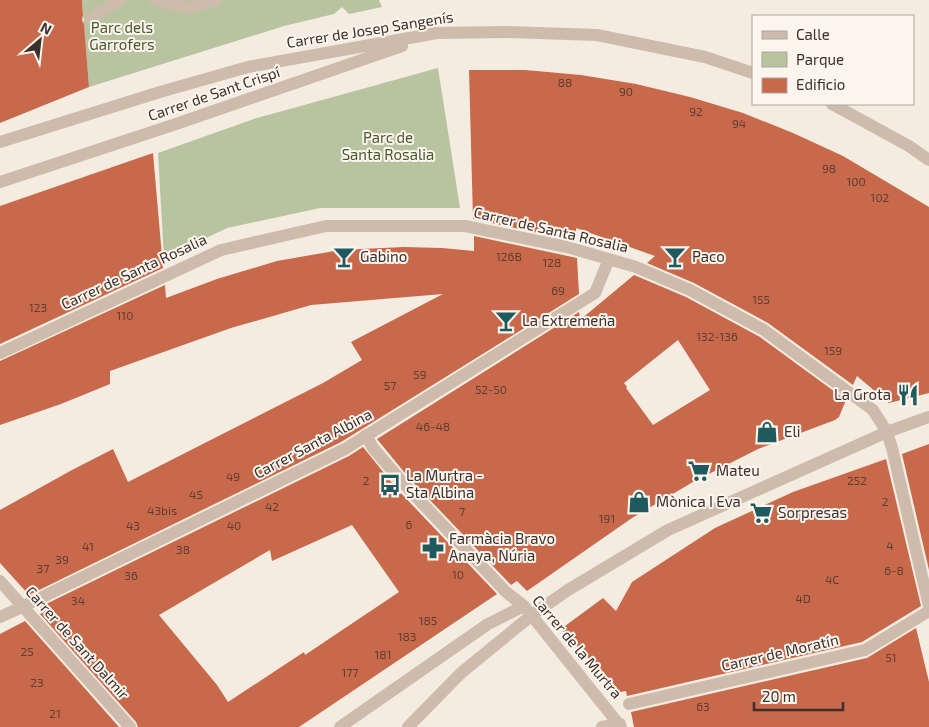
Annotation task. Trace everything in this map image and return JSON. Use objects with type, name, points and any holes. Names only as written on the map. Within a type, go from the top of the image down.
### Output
[{"type":"street","points":[[90,19],[120,0]]},
{"type":"street","points":[[155,0],[188,8],[216,0]]},
{"type":"street","name":"Carrer de Josep Sangenís","points":[[0,142],[160,92],[248,67],[437,33],[508,32],[597,35],[705,57],[752,74]]},
{"type":"street","name":"Carrer de Sant Crispí","points":[[0,182],[194,119],[437,33]]},
{"type":"street","points":[[834,105],[909,146],[929,160]]},
{"type":"street","name":"Carrer de Santa Rosalia","points":[[0,353],[221,250],[326,226],[465,226],[567,247],[636,267],[690,290],[764,330],[872,410],[887,432],[892,448],[929,606]]},
{"type":"street","name":"Carrer Santa Albina","points":[[0,616],[345,449],[595,293],[609,259]]},
{"type":"street","points":[[340,727],[488,624],[528,611],[568,590],[668,530],[887,432],[929,417]]},
{"type":"street","name":"Carrer de la Murtra","points":[[366,435],[373,448],[403,483],[506,592],[528,611],[620,726]]},
{"type":"street","name":"Carrer de Sant Dalmir","points":[[0,581],[130,727]]},
{"type":"street","points":[[408,727],[461,673],[528,611]]},
{"type":"street","name":"Carrer de Moratín","points":[[629,704],[864,650],[929,611]]},
{"type":"street","points":[[602,727],[611,724],[620,726]]},
{"type":"green space","name":"Parc dels Garrofers","points":[[82,0],[379,0],[382,7],[349,14],[342,7],[334,14],[284,26],[89,87]]},
{"type":"green space","name":"Parc de Santa Rosalia","points":[[438,68],[460,208],[320,208],[227,228],[164,258],[158,153],[257,118]]},
{"type":"building","points":[[0,0],[82,0],[82,20],[84,24],[89,87],[0,123]]},
{"type":"building","points":[[469,70],[525,70],[581,75],[636,84],[690,97],[743,113],[843,156],[929,207],[929,393],[889,403],[857,376],[853,385],[768,323],[694,283],[647,263],[655,256],[576,228],[576,241],[473,219]]},
{"type":"building","points":[[153,153],[163,268],[0,344],[0,206]]},
{"type":"building","points":[[474,236],[577,258],[579,294],[341,442],[29,595],[0,563],[0,510],[113,449],[128,482],[323,383],[362,360],[351,342],[443,294],[311,305],[231,328],[110,371],[110,384],[61,404],[0,425],[0,361],[165,285],[166,298],[217,279],[277,261],[340,250],[404,247],[474,251]]},
{"type":"building","points":[[634,275],[686,297],[760,337],[846,400],[839,417],[835,420],[758,449],[693,482],[632,518],[527,591],[517,581],[511,585],[409,478],[377,439],[579,312],[580,320]],"holes":[[[678,340],[710,390],[653,425],[624,383]]]},
{"type":"building","points":[[929,444],[929,570],[902,454]]},
{"type":"building","points":[[363,447],[397,489],[497,594],[299,727],[138,727],[136,722],[40,614],[44,612],[40,607],[349,456]],"holes":[[[352,525],[399,592],[305,655],[304,652],[228,702],[217,685],[159,615],[270,550],[272,561]]]},
{"type":"building","points":[[886,459],[921,606],[862,642],[627,696],[626,691],[620,692],[561,629],[603,598],[616,611],[632,582],[715,528],[793,492]]},
{"type":"building","points":[[25,621],[119,727],[0,727],[0,634]]},
{"type":"building","points":[[916,628],[929,682],[929,727],[634,727],[631,712],[867,658]]},
{"type":"place","name":"Gabino","points":[[344,257]]},
{"type":"place","name":"Paco","points":[[675,257]]},
{"type":"place","name":"La Extremeña","points":[[506,321]]},
{"type":"place","name":"La Grota","points":[[908,395]]},
{"type":"place","name":"Eli","points":[[767,432]]},
{"type":"place","name":"Mateu","points":[[699,471]]},
{"type":"place","name":"La Murtra - Sta Albina","points":[[390,485]]},
{"type":"place","name":"Mònica I Eva","points":[[639,502]]},
{"type":"place","name":"Sorpresas","points":[[761,513]]},
{"type":"place","name":"Farmàcia Bravo Anaya, Núria","points":[[433,548]]}]
